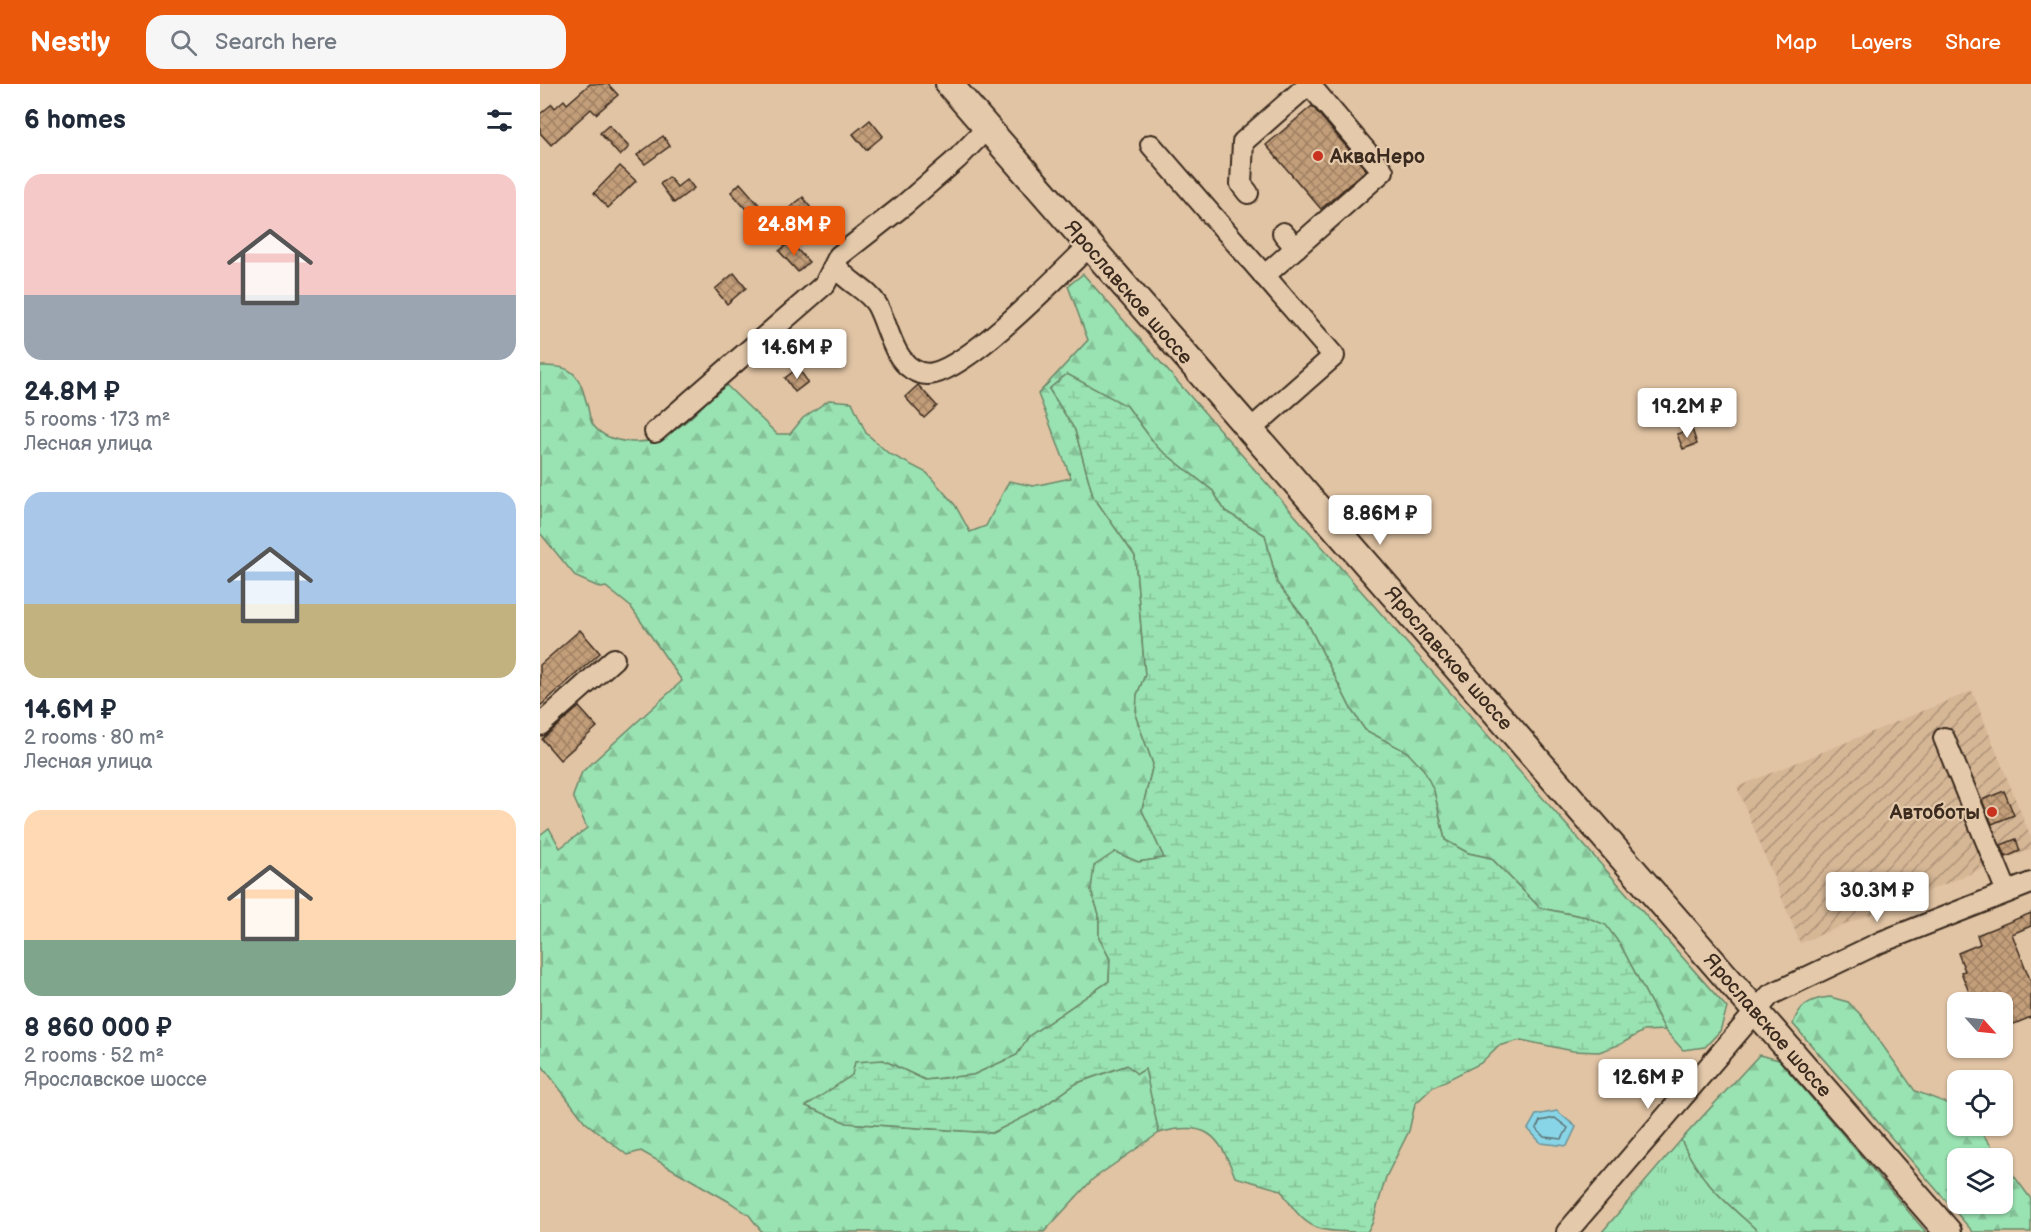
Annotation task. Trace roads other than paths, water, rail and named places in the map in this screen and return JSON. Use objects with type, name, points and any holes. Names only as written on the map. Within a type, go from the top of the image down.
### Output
[{"type":"main road","name":"Ярославское шоссе","points":[[949,84],[1948,1232]]},
{"type":"street","points":[[1248,193],[1241,184],[1243,142],[1309,84],[1383,171],[1264,276]]},
{"type":"street","points":[[655,432],[825,284],[839,256],[904,206],[957,159],[988,127]]},
{"type":"street","points":[[1151,145],[1334,356],[1250,430]]},
{"type":"street","points":[[1283,232],[1296,248]]},
{"type":"street","points":[[836,264],[838,270],[872,296],[901,358],[914,371],[933,374],[966,356],[1026,306],[1089,246]]},
{"type":"street","points":[[540,725],[614,659]]},
{"type":"street","points":[[1944,738],[2007,892]]},
{"type":"street","points":[[1567,1232],[1770,994],[1881,942],[2031,883]]},
{"type":"water","points":[[1557,1111],[1576,1127],[1567,1146],[1541,1143],[1528,1129],[1536,1115]]},
{"type":"place","name":"АкваНеро","points":[[1318,156]]},
{"type":"place","name":"Автоботы","points":[[1992,812]]}]
